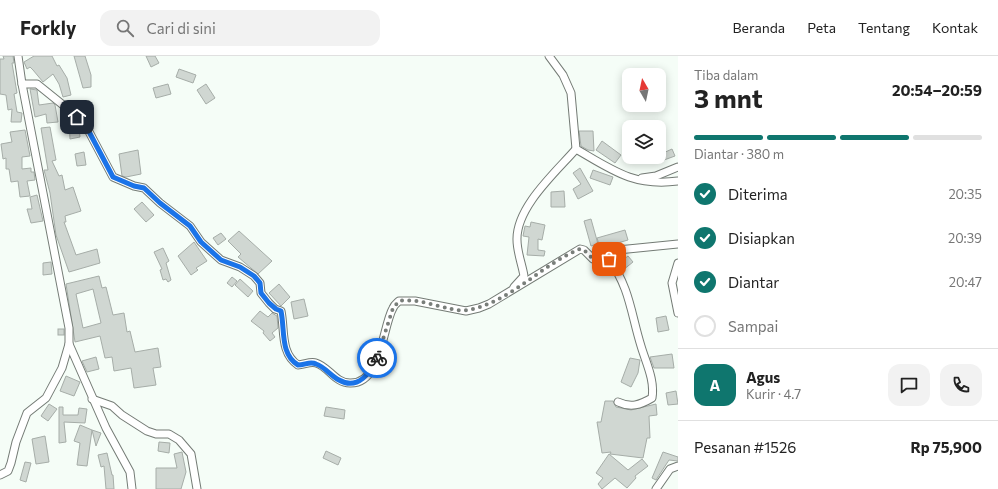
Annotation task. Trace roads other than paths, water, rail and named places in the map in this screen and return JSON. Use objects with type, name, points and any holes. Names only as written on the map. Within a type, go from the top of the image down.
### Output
[{"type":"street","points":[[0,475],[8,471],[16,442],[27,412],[46,398],[62,368],[69,344],[69,328],[22,84],[18,56]]},
{"type":"street","points":[[507,294],[524,276],[517,239],[520,224],[528,206],[576,150],[571,93],[563,75],[549,56]]},
{"type":"street","points":[[22,84],[37,84],[49,92],[86,126],[113,177],[134,186],[144,188],[160,203],[190,226],[201,242],[221,260],[240,267],[254,276],[260,283],[261,293],[269,303],[281,311],[284,330],[284,346],[290,359],[298,365],[314,363],[339,380],[354,383],[366,377],[379,355],[393,308],[399,301],[415,301],[466,310],[489,304],[580,249],[584,250],[593,259],[609,259],[618,250],[678,244]]},
{"type":"street","points":[[576,150],[630,179],[661,183],[678,181]]},
{"type":"street","points":[[630,179],[656,176],[678,167]]},
{"type":"street","points":[[609,259],[618,271],[631,302],[638,336],[654,388],[652,398],[636,406],[626,406],[618,402]]},
{"type":"street","points":[[678,263],[672,283],[678,313]]},
{"type":"street","points":[[69,344],[92,399],[130,472],[132,489]]},
{"type":"street","points":[[92,399],[112,406],[122,415],[147,430],[156,434],[168,434],[179,440],[191,454],[197,489]]},
{"type":"street","points":[[656,489],[670,470],[678,466]]}]
